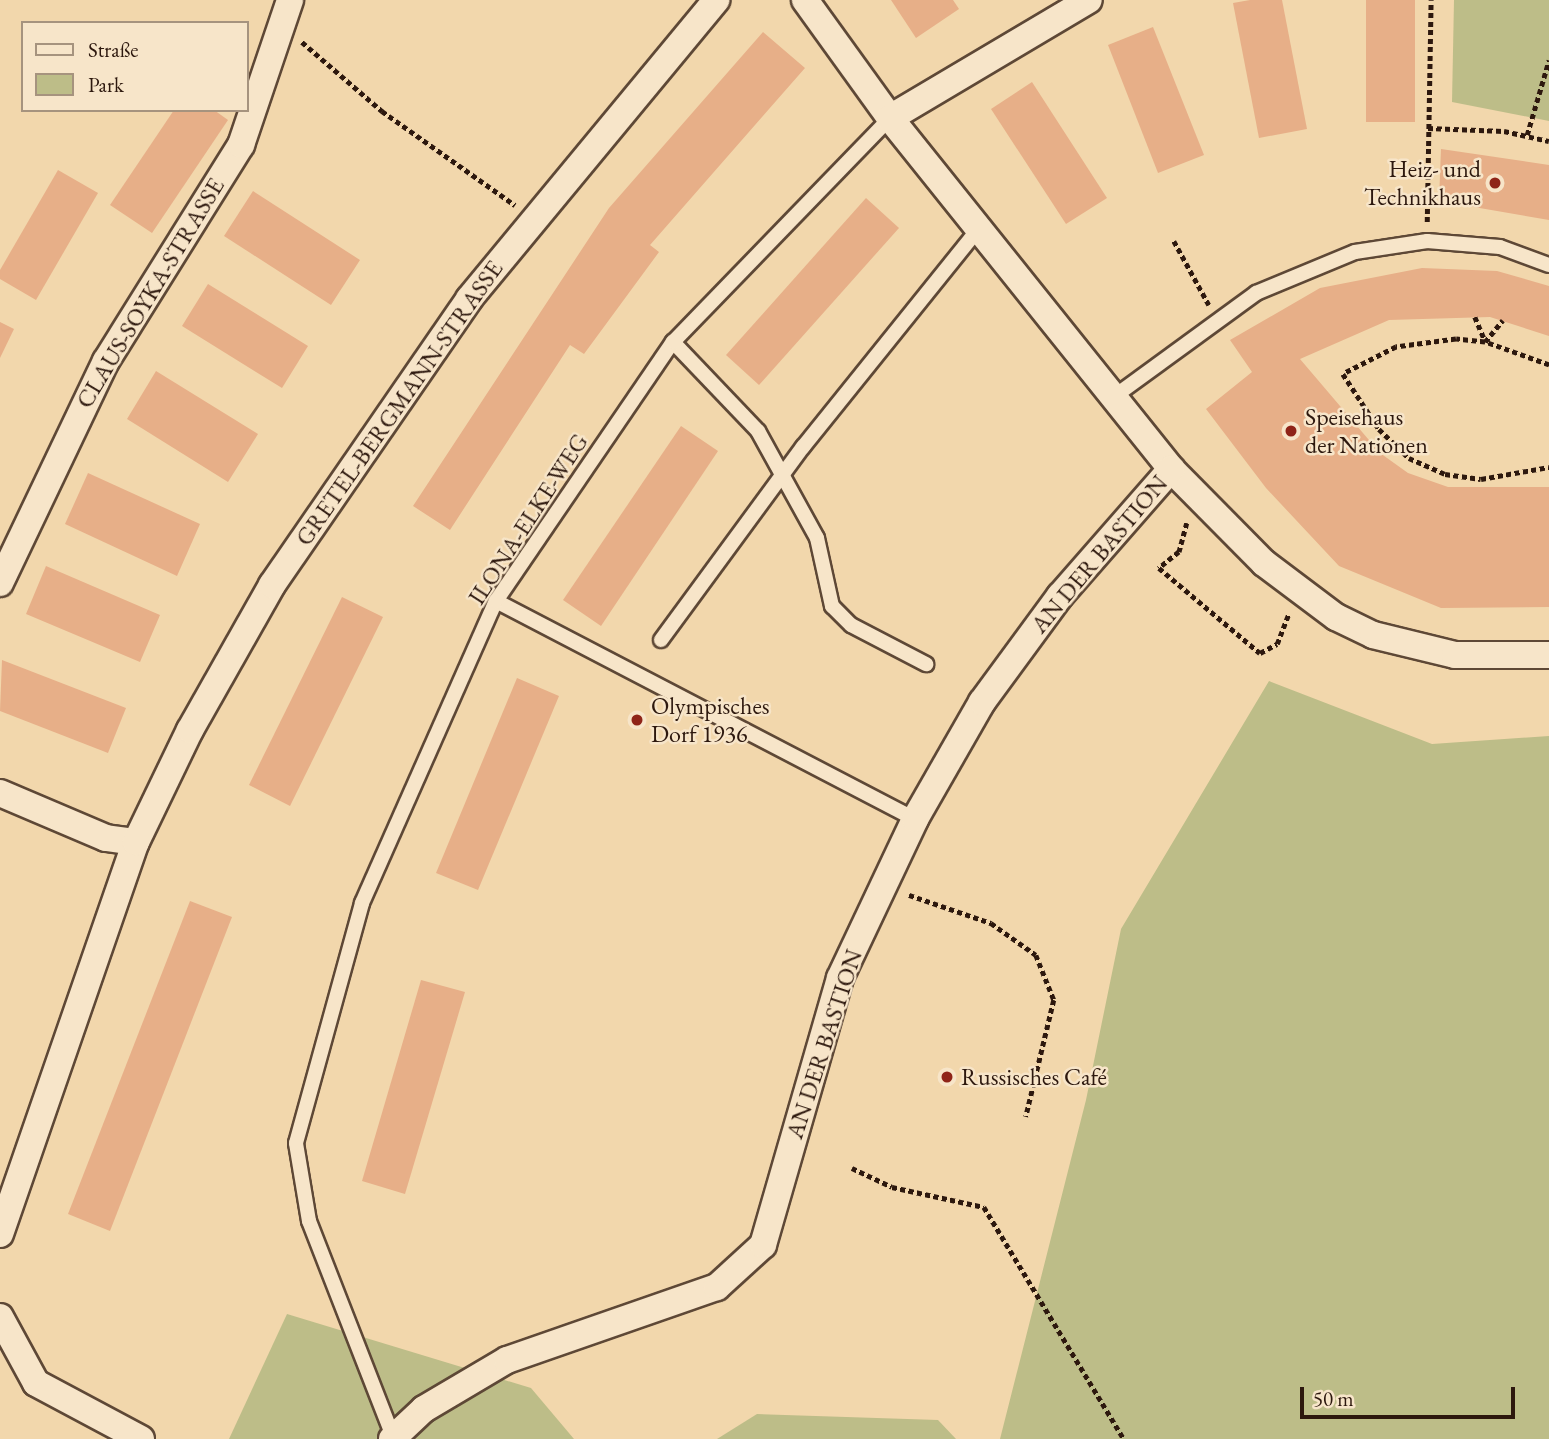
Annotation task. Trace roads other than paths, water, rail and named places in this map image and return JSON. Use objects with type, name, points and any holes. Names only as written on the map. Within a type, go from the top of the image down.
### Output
[{"type":"street","name":"CLAUS-SOYKA-STRASSE","points":[[0,583],[106,361],[241,145],[290,0]]},
{"type":"street","name":"GRETEL-BERGMANN-STRASSE","points":[[0,1234],[136,842],[190,730],[272,585],[359,453],[532,218],[716,0]]},
{"type":"street","points":[[805,0],[890,118],[1171,469],[1264,563],[1300,590],[1373,635],[1455,655],[1549,654]]},
{"type":"street","points":[[890,118],[1089,0]]},
{"type":"street","name":"AN DER BASTION","points":[[393,1439],[424,1409],[507,1360],[704,1292],[744,1269],[763,1245],[840,978],[915,818],[982,702],[1060,596],[1171,469]]},
{"type":"street","points":[[0,793],[106,838],[136,842]]},
{"type":"street","points":[[0,1317],[36,1383],[141,1439]]},
{"type":"lane","name":"ILONA-ELKE-WEG","points":[[393,1439],[309,1221],[296,1143],[362,903],[496,601],[673,342],[890,118]]},
{"type":"lane","points":[[661,640],[803,447],[979,228]]},
{"type":"lane","points":[[1115,396],[1216,318],[1308,268],[1427,241],[1500,247],[1549,265]]},
{"type":"lane","points":[[673,342],[758,432],[817,538],[832,606],[851,625],[926,664]]},
{"type":"lane","points":[[496,601],[915,818]]},
{"type":"place","name":"Heiz- und Technikhaus","points":[[1495,183]]},
{"type":"place","name":"Speisehaus der Nationen","points":[[1291,431]]},
{"type":"place","name":"Olympisches Dorf 1936","points":[[637,720]]},
{"type":"place","name":"Russisches Café","points":[[947,1077]]}]
